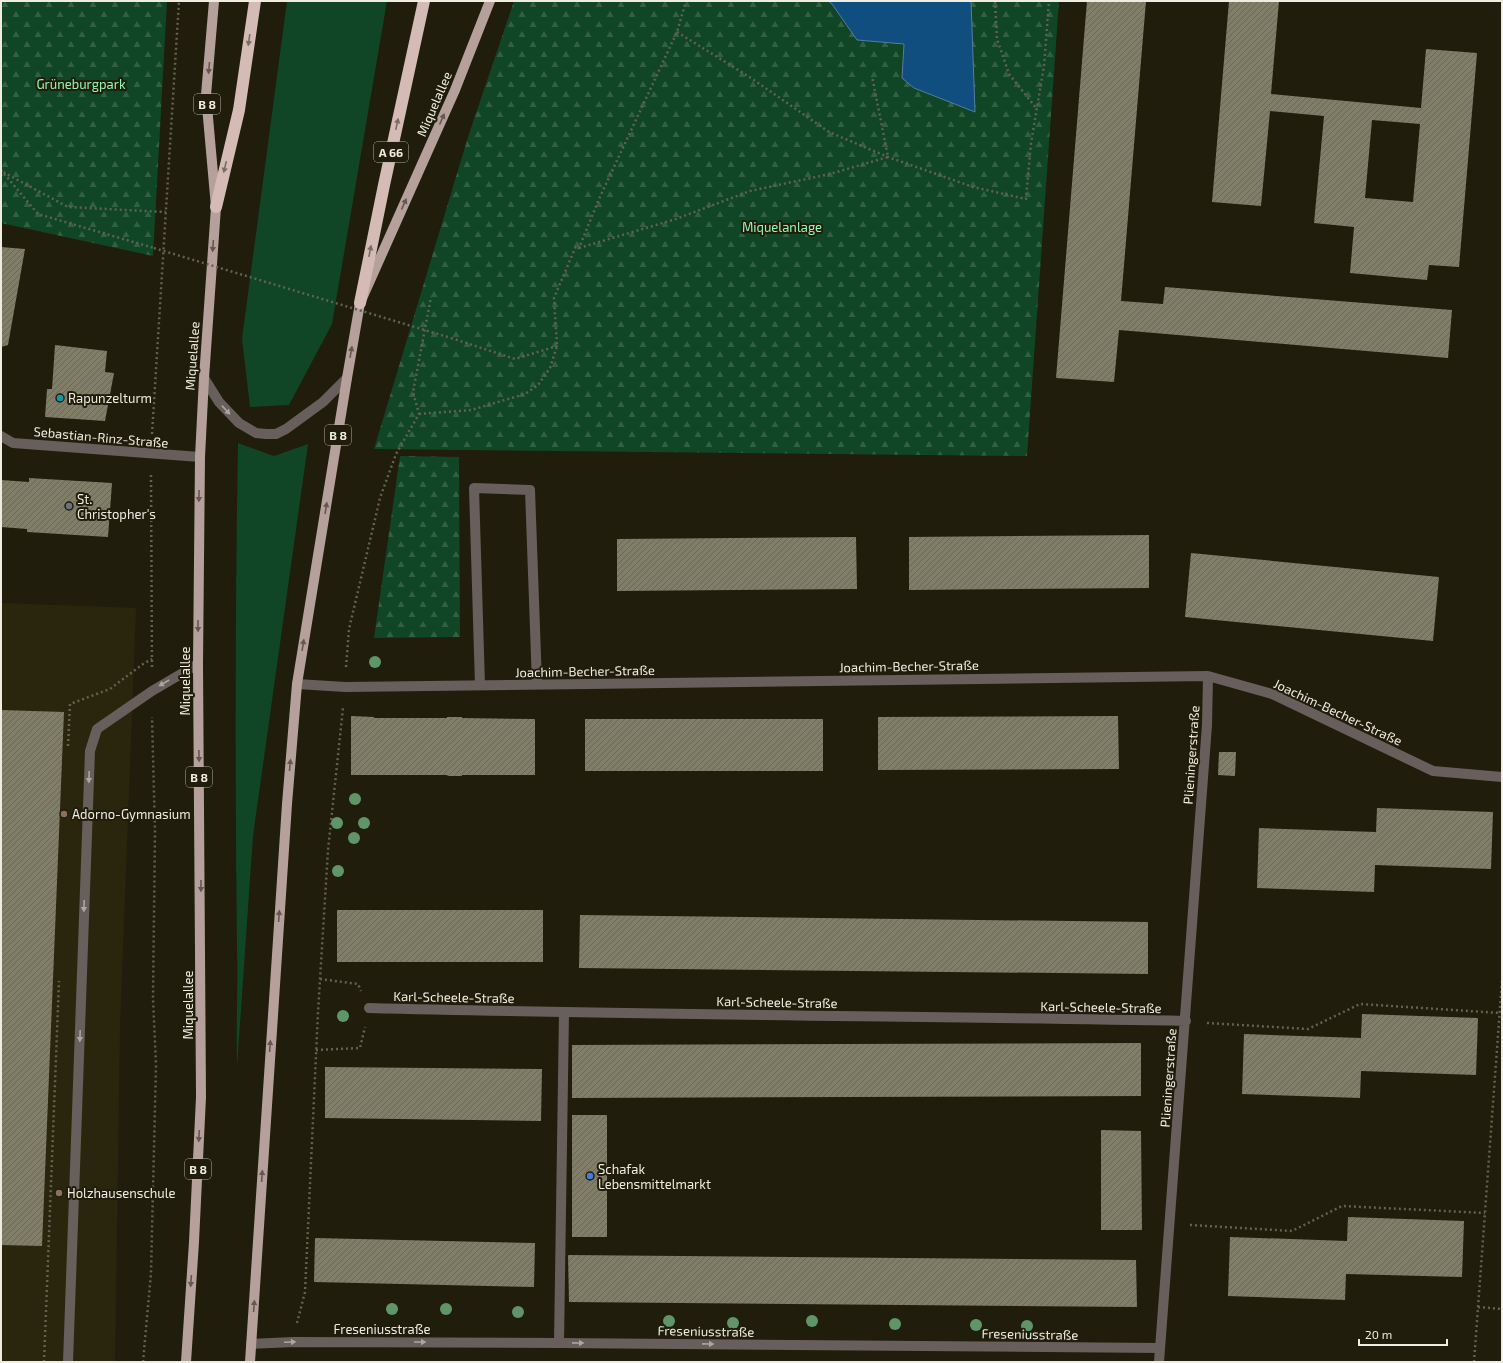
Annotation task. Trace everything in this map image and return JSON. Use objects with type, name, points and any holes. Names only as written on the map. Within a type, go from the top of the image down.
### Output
[{"type":"highway","points":[[216,207],[239,110],[255,1]]},
{"type":"highway","name":"A 66","points":[[360,304],[424,1]]},
{"type":"main road","name":"Miquelallee","points":[[186,1362],[194,1242],[201,1097],[201,885],[198,664],[200,457],[216,207],[206,95],[214,1]]},
{"type":"main road","name":"Miquelallee","points":[[360,304],[455,90],[490,1]]},
{"type":"main road","name":"B 8","points":[[250,1362],[286,804],[297,684],[346,378],[360,304]]},
{"type":"street","points":[[204,378],[219,402],[239,423],[256,432],[266,434],[276,434],[286,429],[323,402],[346,378]]},
{"type":"street","name":"Sebastian-Rinz-Straße","points":[[1,436],[13,443],[200,457]]},
{"type":"street","points":[[480,685],[474,488],[530,490],[537,684]]},
{"type":"street","points":[[68,1362],[90,751],[97,729],[152,691],[198,664]]},
{"type":"street","name":"Joachim-Becher-Straße","points":[[297,684],[345,687],[1208,676],[1272,694],[1433,771],[1502,777]]},
{"type":"street","name":"Plieningerstraße","points":[[1159,1362],[1186,1021],[1207,725],[1208,676]]},
{"type":"street","name":"Karl-Scheele-Straße","points":[[369,1008],[564,1013],[790,1014],[1186,1021]]},
{"type":"street","points":[[559,1342],[564,1013]]},
{"type":"street","name":"Freseniusstraße","points":[[251,1344],[294,1342],[559,1342],[1160,1348]]},
{"type":"path","points":[[143,1362],[151,1273],[156,1065],[153,998],[155,832],[152,691],[151,454],[179,1]]},
{"type":"path","points":[[579,248],[599,199],[677,32],[686,1]]},
{"type":"path","points":[[995,1],[997,39],[1009,74],[1037,109]]},
{"type":"path","points":[[677,32],[751,78],[829,132],[888,157],[973,187],[1026,199],[1031,143],[1044,66],[1050,1]]},
{"type":"path","points":[[872,76],[888,157]]},
{"type":"path","points":[[419,414],[471,410],[524,394],[538,385],[550,368],[557,346],[554,298],[576,246],[579,248],[676,219],[750,192],[830,174],[888,157]]},
{"type":"path","points":[[2,171],[68,207],[166,212]]},
{"type":"path","points":[[1,176],[2,171]]},
{"type":"path","points":[[2,171],[38,214],[451,338],[515,359],[557,346]]},
{"type":"path","points":[[345,687],[349,629],[380,498],[396,454],[419,414],[413,392],[431,297]]},
{"type":"path","points":[[68,752],[70,704],[110,689],[152,659]]},
{"type":"path","points":[[298,1320],[305,1292],[316,1050],[328,850],[343,707]]},
{"type":"path","points":[[44,1362],[59,974]]},
{"type":"path","points":[[316,1050],[360,1048],[369,1008],[358,984],[320,979]]},
{"type":"path","points":[[1474,1362],[1502,980]]},
{"type":"path","points":[[1186,1021],[1308,1029],[1360,1004],[1500,1013]]},
{"type":"path","points":[[1170,1224],[1292,1231],[1342,1206],[1485,1213]]},
{"type":"path","points":[[1478,1307],[1502,1309]]},
{"type":"shaded area","points":[[1,603],[136,608],[120,1024],[115,1362],[1,1362]]},
{"type":"green space","name":"Grüneburgpark","points":[[1,1],[167,1],[153,256],[1,223]]},
{"type":"green space","points":[[287,1],[387,1],[332,324],[289,405],[250,407],[242,339]]},
{"type":"green space","name":"Miquelanlage","points":[[514,1],[828,1],[832,4],[857,40],[904,44],[902,78],[974,112],[971,1],[1059,1],[1027,456],[374,449],[468,137]]},
{"type":"green space","points":[[238,443],[274,456],[308,444],[253,836],[237,1067],[236,569]]},
{"type":"green space","points":[[400,456],[459,457],[460,637],[374,638]]},
{"type":"water","points":[[828,1],[971,1],[975,112],[914,88],[902,78],[904,44],[857,40],[832,4]]},
{"type":"building","points":[[1087,1],[1146,1],[1121,301],[1163,304],[1165,287],[1452,310],[1448,358],[1119,330],[1114,382],[1056,378]]},
{"type":"building","points":[[1229,1],[1279,1],[1271,94],[1421,108],[1426,49],[1477,53],[1459,267],[1429,265],[1427,280],[1350,273],[1354,227],[1314,223],[1324,116],[1270,111],[1261,206],[1212,202]],"holes":[[[1372,120],[1420,124],[1413,202],[1365,198]]]},
{"type":"building","points":[[1,247],[25,249],[8,345],[1,347]]},
{"type":"building","points":[[55,345],[107,351],[105,372],[114,373],[105,421],[45,417],[47,389],[52,389]]},
{"type":"building","name":"St. Christopher's","points":[[29,478],[112,483],[108,537],[27,532],[27,529],[1,527],[1,480],[29,482]]},
{"type":"building","points":[[1149,535],[1149,588],[909,590],[909,537]]},
{"type":"building","points":[[856,537],[857,589],[617,591],[617,539]]},
{"type":"building","points":[[1191,553],[1439,577],[1433,641],[1185,617]]},
{"type":"building","points":[[1,710],[64,712],[42,1246],[1,1245]]},
{"type":"building","points":[[351,716],[374,718],[462,717],[535,719],[535,775],[351,775]]},
{"type":"building","points":[[1118,716],[1119,769],[878,770],[878,717]]},
{"type":"building","points":[[585,719],[823,719],[823,771],[585,771]]},
{"type":"building","points":[[1219,752],[1236,752],[1235,776],[1218,775]]},
{"type":"building","points":[[1377,808],[1493,812],[1491,869],[1375,865],[1374,892],[1257,888],[1259,828],[1376,832]]},
{"type":"building","points":[[337,910],[543,910],[543,962],[337,962]]},
{"type":"building","points":[[580,915],[1148,922],[1148,974],[579,968]]},
{"type":"building","points":[[1362,1014],[1478,1018],[1476,1075],[1361,1071],[1360,1098],[1242,1094],[1244,1034],[1361,1038]]},
{"type":"building","points":[[1141,1043],[1141,1096],[572,1098],[572,1045]]},
{"type":"building","points":[[325,1067],[542,1069],[541,1121],[325,1118]]},
{"type":"building","name":"Schafak Lebensmittelmarkt","points":[[572,1115],[607,1115],[607,1237],[572,1237]]},
{"type":"building","points":[[1101,1130],[1141,1131],[1142,1230],[1101,1230]]},
{"type":"building","points":[[1348,1217],[1464,1221],[1462,1277],[1346,1274],[1345,1300],[1228,1296],[1230,1237],[1347,1241]]},
{"type":"building","points":[[315,1238],[535,1243],[534,1287],[314,1282]]},
{"type":"building","points":[[568,1255],[1136,1260],[1137,1307],[569,1302]]},
{"type":"place","name":"Rapunzelturm","points":[[60,398]]},
{"type":"place","name":"St. Christopher's","points":[[69,506]]},
{"type":"place","name":"Adorno-Gymnasium","points":[[64,814]]},
{"type":"place","name":"Schafak Lebensmittelmarkt","points":[[590,1176]]},
{"type":"place","name":"Holzhausenschule","points":[[59,1193]]}]
